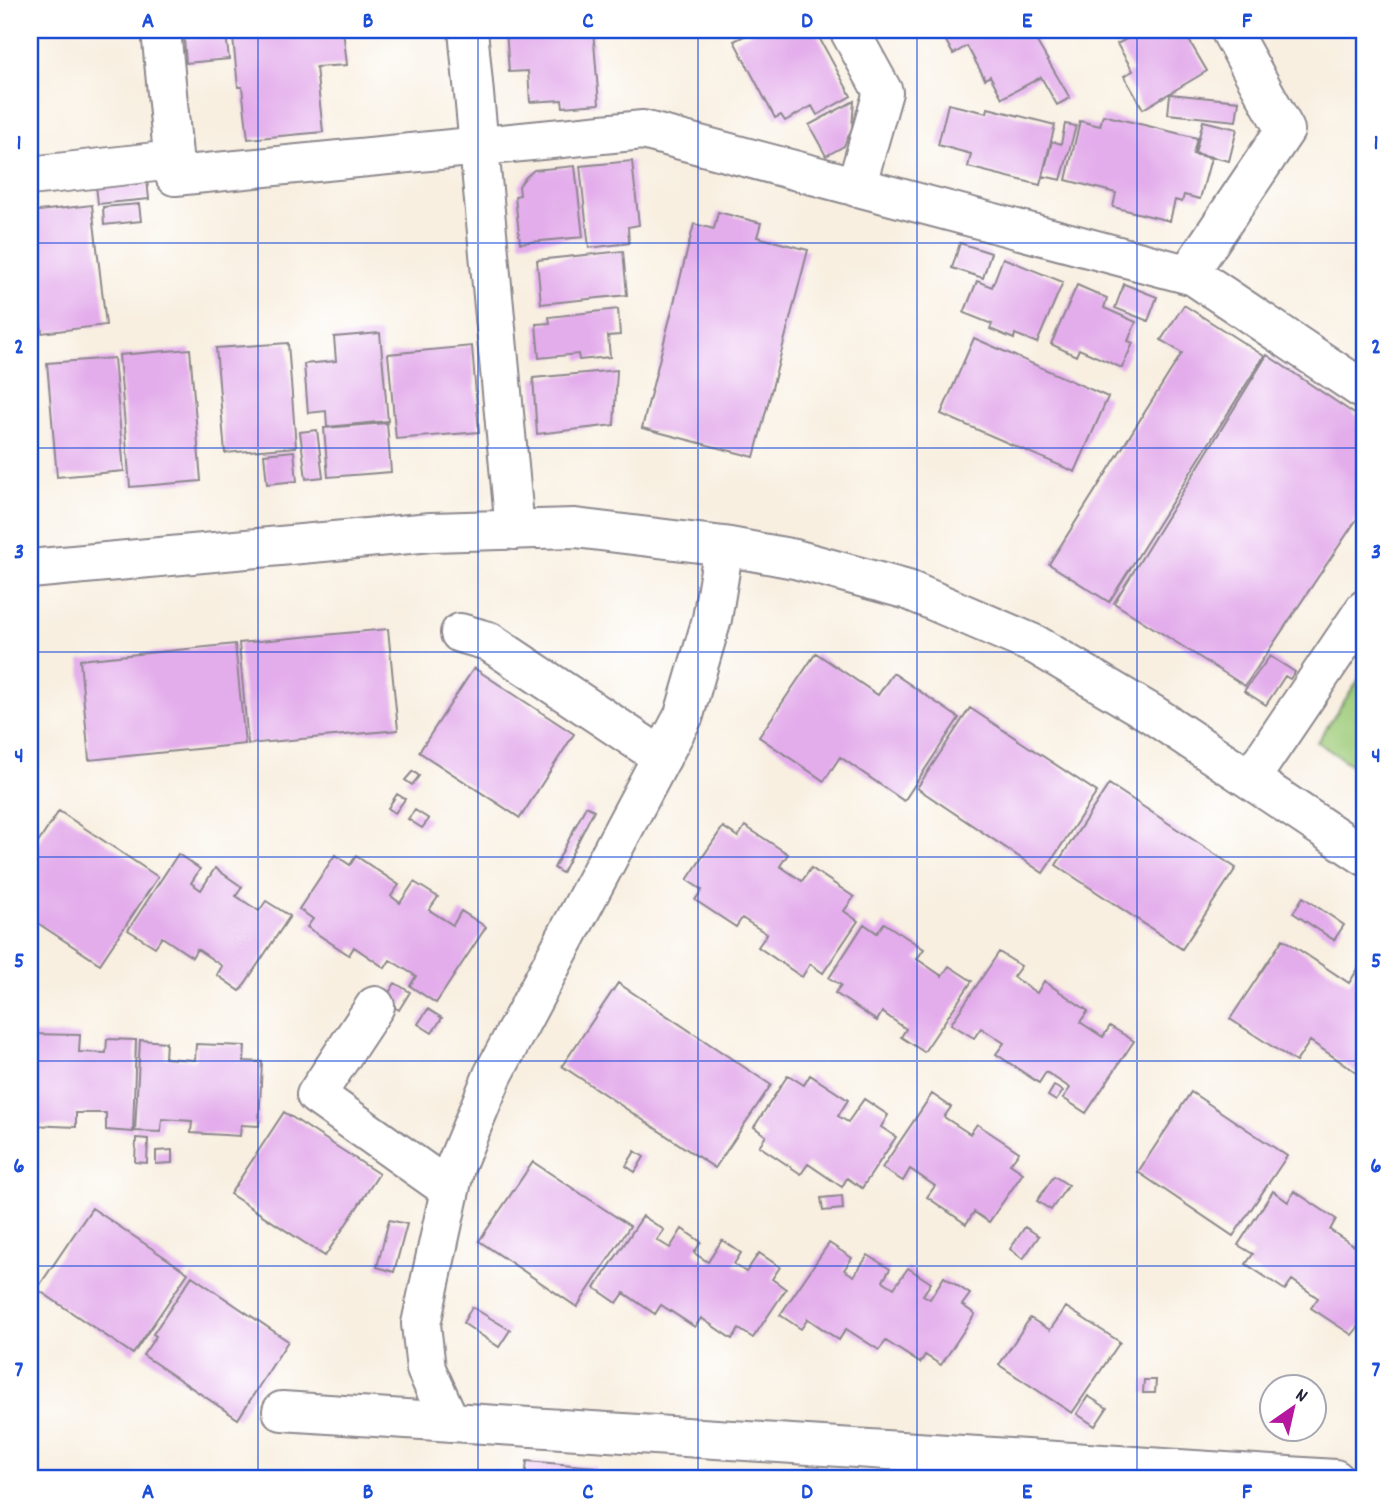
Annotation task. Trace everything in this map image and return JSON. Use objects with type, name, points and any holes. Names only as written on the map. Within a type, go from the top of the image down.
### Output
[{"type":"street","points":[[161,30],[175,176],[643,130],[1188,274],[1365,391]]},
{"type":"street","points":[[468,30],[515,530]]},
{"type":"street","points":[[849,30],[883,92],[856,187]]},
{"type":"street","points":[[1188,274],[1285,130],[1230,30]]},
{"type":"street","points":[[30,176],[173,160]]},
{"type":"street","points":[[30,569],[430,532],[575,528],[724,546],[795,559],[908,590],[1036,645],[1152,714],[1365,856]]},
{"type":"street","points":[[450,1422],[426,1370],[421,1324],[455,1167],[493,1075],[684,715],[712,619],[724,546]]},
{"type":"street","points":[[1250,779],[1365,610]]},
{"type":"street","points":[[460,633],[488,642],[662,757]]},
{"type":"street","points":[[375,1006],[316,1095],[450,1190]]},
{"type":"street","points":[[282,1411],[1335,1479]]},
{"type":"green space","points":[[1365,670],[1365,774],[1317,742]]},
{"type":"building","points":[[312,30],[343,30],[347,65],[316,67],[323,132],[248,139],[242,87],[238,87],[233,38]]},
{"type":"building","points":[[506,30],[593,30],[599,104],[563,107],[562,100],[530,102],[528,71],[509,72]]},
{"type":"building","points":[[756,30],[815,30],[851,96],[817,115],[812,106],[785,121],[781,115],[775,118],[734,41]]},
{"type":"building","points":[[940,30],[1030,30],[1070,98],[1057,105],[1041,77],[1002,98],[990,76],[985,79],[967,46],[953,54]]},
{"type":"building","points":[[1143,30],[1183,30],[1207,71],[1143,109],[1124,76],[1133,71],[1117,44]]},
{"type":"building","points":[[226,34],[229,59],[186,63],[184,39]]},
{"type":"building","points":[[1170,94],[1239,101],[1236,121],[1168,114]]},
{"type":"building","points":[[854,101],[852,128],[844,146],[826,156],[809,125]]},
{"type":"building","points":[[948,104],[987,113],[988,108],[1055,125],[1040,185],[968,167],[971,154],[938,145]]},
{"type":"building","points":[[1103,115],[1197,138],[1193,154],[1211,158],[1200,199],[1184,195],[1182,202],[1175,200],[1170,221],[1113,207],[1116,193],[1066,180],[1080,121],[1100,126]]},
{"type":"building","points":[[1203,121],[1237,129],[1229,161],[1195,153]]},
{"type":"building","points":[[1065,124],[1076,126],[1061,180],[1043,176],[1052,141],[1061,144]]},
{"type":"building","points":[[632,161],[639,225],[628,227],[629,243],[589,248],[580,166]]},
{"type":"building","points":[[575,166],[583,237],[520,243],[515,196],[520,195],[519,186],[534,170]]},
{"type":"building","points":[[147,180],[149,199],[98,204],[96,185]]},
{"type":"building","points":[[139,204],[141,221],[104,225],[103,207]]},
{"type":"building","points":[[92,205],[106,325],[42,333],[37,289],[30,290],[30,212]]},
{"type":"building","points":[[718,212],[761,223],[757,237],[808,250],[754,457],[642,428],[694,224],[714,229]]},
{"type":"building","points":[[960,243],[991,253],[983,278],[952,268]]},
{"type":"building","points":[[623,251],[627,295],[541,304],[537,260]]},
{"type":"building","points":[[1003,258],[1063,282],[1037,343],[1015,334],[1014,339],[990,329],[992,324],[964,313],[977,281],[992,287]]},
{"type":"building","points":[[1124,284],[1157,297],[1148,321],[1115,308]]},
{"type":"building","points":[[1077,285],[1107,298],[1104,308],[1136,322],[1128,341],[1133,343],[1122,368],[1079,349],[1076,356],[1051,344]]},
{"type":"building","points":[[1184,305],[1264,356],[1109,602],[1049,564],[1182,353],[1161,340]]},
{"type":"building","points":[[618,309],[620,335],[608,336],[610,357],[579,360],[578,354],[539,358],[536,324],[550,323],[549,317]]},
{"type":"building","points":[[380,333],[388,421],[327,427],[326,411],[308,413],[304,364],[336,361],[334,337]]},
{"type":"building","points":[[974,338],[1108,397],[1075,472],[941,414]]},
{"type":"building","points":[[288,343],[296,447],[225,453],[216,348]]},
{"type":"building","points":[[472,346],[479,432],[396,439],[388,354]]},
{"type":"building","points":[[190,349],[201,481],[130,487],[119,355]]},
{"type":"building","points":[[1267,355],[1365,421],[1365,507],[1245,686],[1114,603]]},
{"type":"building","points":[[114,358],[124,471],[57,477],[47,363]]},
{"type":"building","points":[[617,370],[614,425],[537,434],[533,378]]},
{"type":"building","points":[[387,423],[391,472],[328,477],[324,428]]},
{"type":"building","points":[[317,430],[323,477],[306,479],[300,432]]},
{"type":"building","points":[[294,451],[297,481],[267,484],[264,454]]},
{"type":"building","points":[[388,629],[398,730],[248,744],[239,643]]},
{"type":"building","points":[[235,644],[245,744],[89,760],[80,660]]},
{"type":"building","points":[[816,653],[878,695],[893,673],[959,718],[904,801],[840,757],[824,781],[759,737]]},
{"type":"building","points":[[1270,656],[1295,672],[1290,679],[1285,676],[1266,705],[1244,691]]},
{"type":"building","points":[[474,668],[574,734],[520,818],[419,752]]},
{"type":"building","points":[[970,708],[1097,792],[1043,873],[917,788]]},
{"type":"building","points":[[413,771],[419,776],[412,785],[405,780]]},
{"type":"building","points":[[1109,784],[1236,868],[1182,949],[1056,865]]},
{"type":"building","points":[[397,794],[405,799],[395,813],[388,808]]},
{"type":"building","points":[[586,806],[594,810],[562,873],[554,868]]},
{"type":"building","points":[[415,810],[429,819],[422,828],[408,819]]},
{"type":"building","points":[[59,811],[158,877],[100,964],[30,918],[30,855]]},
{"type":"building","points":[[745,826],[788,854],[780,866],[802,881],[811,868],[854,897],[844,911],[858,921],[823,973],[810,964],[802,977],[758,947],[767,934],[742,918],[736,927],[695,900],[702,890],[687,880],[723,827],[738,837]]},
{"type":"building","points":[[178,854],[200,869],[191,883],[201,890],[215,868],[242,887],[236,896],[259,911],[266,901],[290,916],[240,991],[217,975],[222,966],[197,949],[192,957],[162,937],[155,947],[128,930]]},
{"type":"building","points":[[335,855],[350,865],[356,856],[399,885],[391,896],[400,903],[414,882],[438,897],[429,910],[453,925],[461,911],[486,927],[436,1003],[410,986],[416,976],[390,960],[385,968],[354,947],[349,955],[307,927],[313,919],[299,909]]},
{"type":"building","points":[[1303,897],[1344,925],[1334,940],[1293,913]]},
{"type":"building","points":[[884,923],[924,949],[917,959],[942,976],[949,966],[972,981],[924,1052],[901,1037],[906,1029],[882,1012],[877,1021],[835,993],[841,985],[829,978],[864,924],[877,933]]},
{"type":"building","points":[[1283,939],[1349,983],[1361,964],[1365,966],[1365,1078],[1310,1041],[1296,1062],[1230,1019]]},
{"type":"building","points":[[999,952],[1021,966],[1013,977],[1037,993],[1044,981],[1088,1011],[1080,1022],[1103,1037],[1110,1026],[1134,1041],[1086,1113],[1063,1098],[1070,1088],[1046,1072],[1039,1083],[996,1054],[1004,1043],[981,1028],[974,1038],[951,1024]]},
{"type":"building","points":[[395,983],[410,992],[399,1010],[384,1001]]},
{"type":"building","points":[[618,983],[771,1085],[715,1168],[562,1066]]},
{"type":"building","points":[[428,1009],[442,1018],[432,1033],[418,1024]]},
{"type":"building","points":[[30,1034],[80,1035],[79,1052],[106,1053],[107,1039],[136,1040],[133,1132],[106,1130],[106,1113],[76,1113],[76,1127],[30,1125]]},
{"type":"building","points":[[140,1040],[166,1042],[165,1058],[195,1060],[196,1044],[245,1046],[244,1061],[262,1062],[259,1126],[241,1125],[240,1136],[191,1133],[192,1121],[162,1119],[161,1132],[135,1131]]},
{"type":"building","points":[[788,1075],[804,1085],[810,1075],[848,1100],[838,1116],[848,1122],[864,1099],[888,1115],[881,1127],[896,1137],[862,1188],[847,1178],[842,1187],[808,1164],[801,1174],[759,1146],[766,1136],[754,1127]]},
{"type":"building","points":[[1054,1086],[1063,1091],[1056,1101],[1048,1096]]},
{"type":"building","points":[[1191,1092],[1287,1156],[1233,1236],[1138,1172]]},
{"type":"building","points":[[932,1094],[951,1107],[944,1117],[970,1134],[977,1124],[1019,1152],[1010,1164],[1023,1173],[989,1222],[974,1212],[966,1224],[927,1197],[935,1186],[910,1169],[903,1181],[882,1168]]},
{"type":"building","points":[[284,1112],[379,1174],[325,1256],[230,1194]]},
{"type":"building","points":[[136,1138],[148,1139],[147,1163],[135,1162]]},
{"type":"building","points":[[172,1150],[172,1163],[156,1164],[156,1151]]},
{"type":"building","points":[[635,1151],[644,1157],[635,1172],[626,1166]]},
{"type":"building","points":[[533,1162],[630,1226],[577,1307],[479,1241]]},
{"type":"building","points":[[1054,1176],[1068,1185],[1051,1210],[1037,1201]]},
{"type":"building","points":[[1273,1191],[1288,1202],[1294,1191],[1336,1219],[1330,1230],[1354,1246],[1362,1235],[1365,1237],[1365,1330],[1359,1326],[1352,1335],[1311,1308],[1318,1298],[1292,1280],[1285,1290],[1246,1264],[1253,1254],[1238,1245]]},
{"type":"building","points":[[842,1196],[843,1209],[823,1211],[821,1198]]},
{"type":"building","points":[[92,1208],[188,1273],[133,1354],[37,1289]]},
{"type":"building","points":[[643,1216],[664,1230],[657,1240],[670,1248],[682,1229],[701,1242],[694,1253],[708,1262],[722,1240],[741,1253],[734,1264],[746,1272],[759,1253],[780,1267],[772,1279],[786,1289],[753,1338],[739,1329],[732,1339],[701,1318],[695,1327],[661,1305],[655,1314],[624,1293],[617,1303],[595,1288]]},
{"type":"building","points":[[389,1220],[407,1224],[394,1272],[377,1267]]},
{"type":"building","points":[[1025,1227],[1039,1236],[1023,1259],[1010,1249]]},
{"type":"building","points":[[829,1243],[852,1258],[844,1270],[854,1276],[868,1255],[890,1269],[883,1281],[894,1288],[908,1268],[931,1283],[923,1295],[930,1299],[944,1277],[970,1294],[962,1305],[975,1314],[941,1365],[925,1355],[920,1363],[886,1341],[879,1350],[846,1329],[839,1340],[808,1319],[801,1329],[780,1315]]},
{"type":"building","points":[[192,1276],[288,1341],[238,1419],[143,1355],[156,1336],[153,1334]]},
{"type":"building","points":[[472,1307],[510,1330],[499,1347],[463,1323]]},
{"type":"building","points":[[1066,1307],[1120,1342],[1072,1413],[999,1365],[1030,1318],[1050,1330]]},
{"type":"building","points":[[1144,1380],[1156,1380],[1155,1393],[1143,1393]]},
{"type":"building","points":[[1088,1396],[1107,1408],[1095,1426],[1077,1414]]},
{"type":"building","points":[[527,1461],[595,1467],[594,1479],[525,1479]]}]
